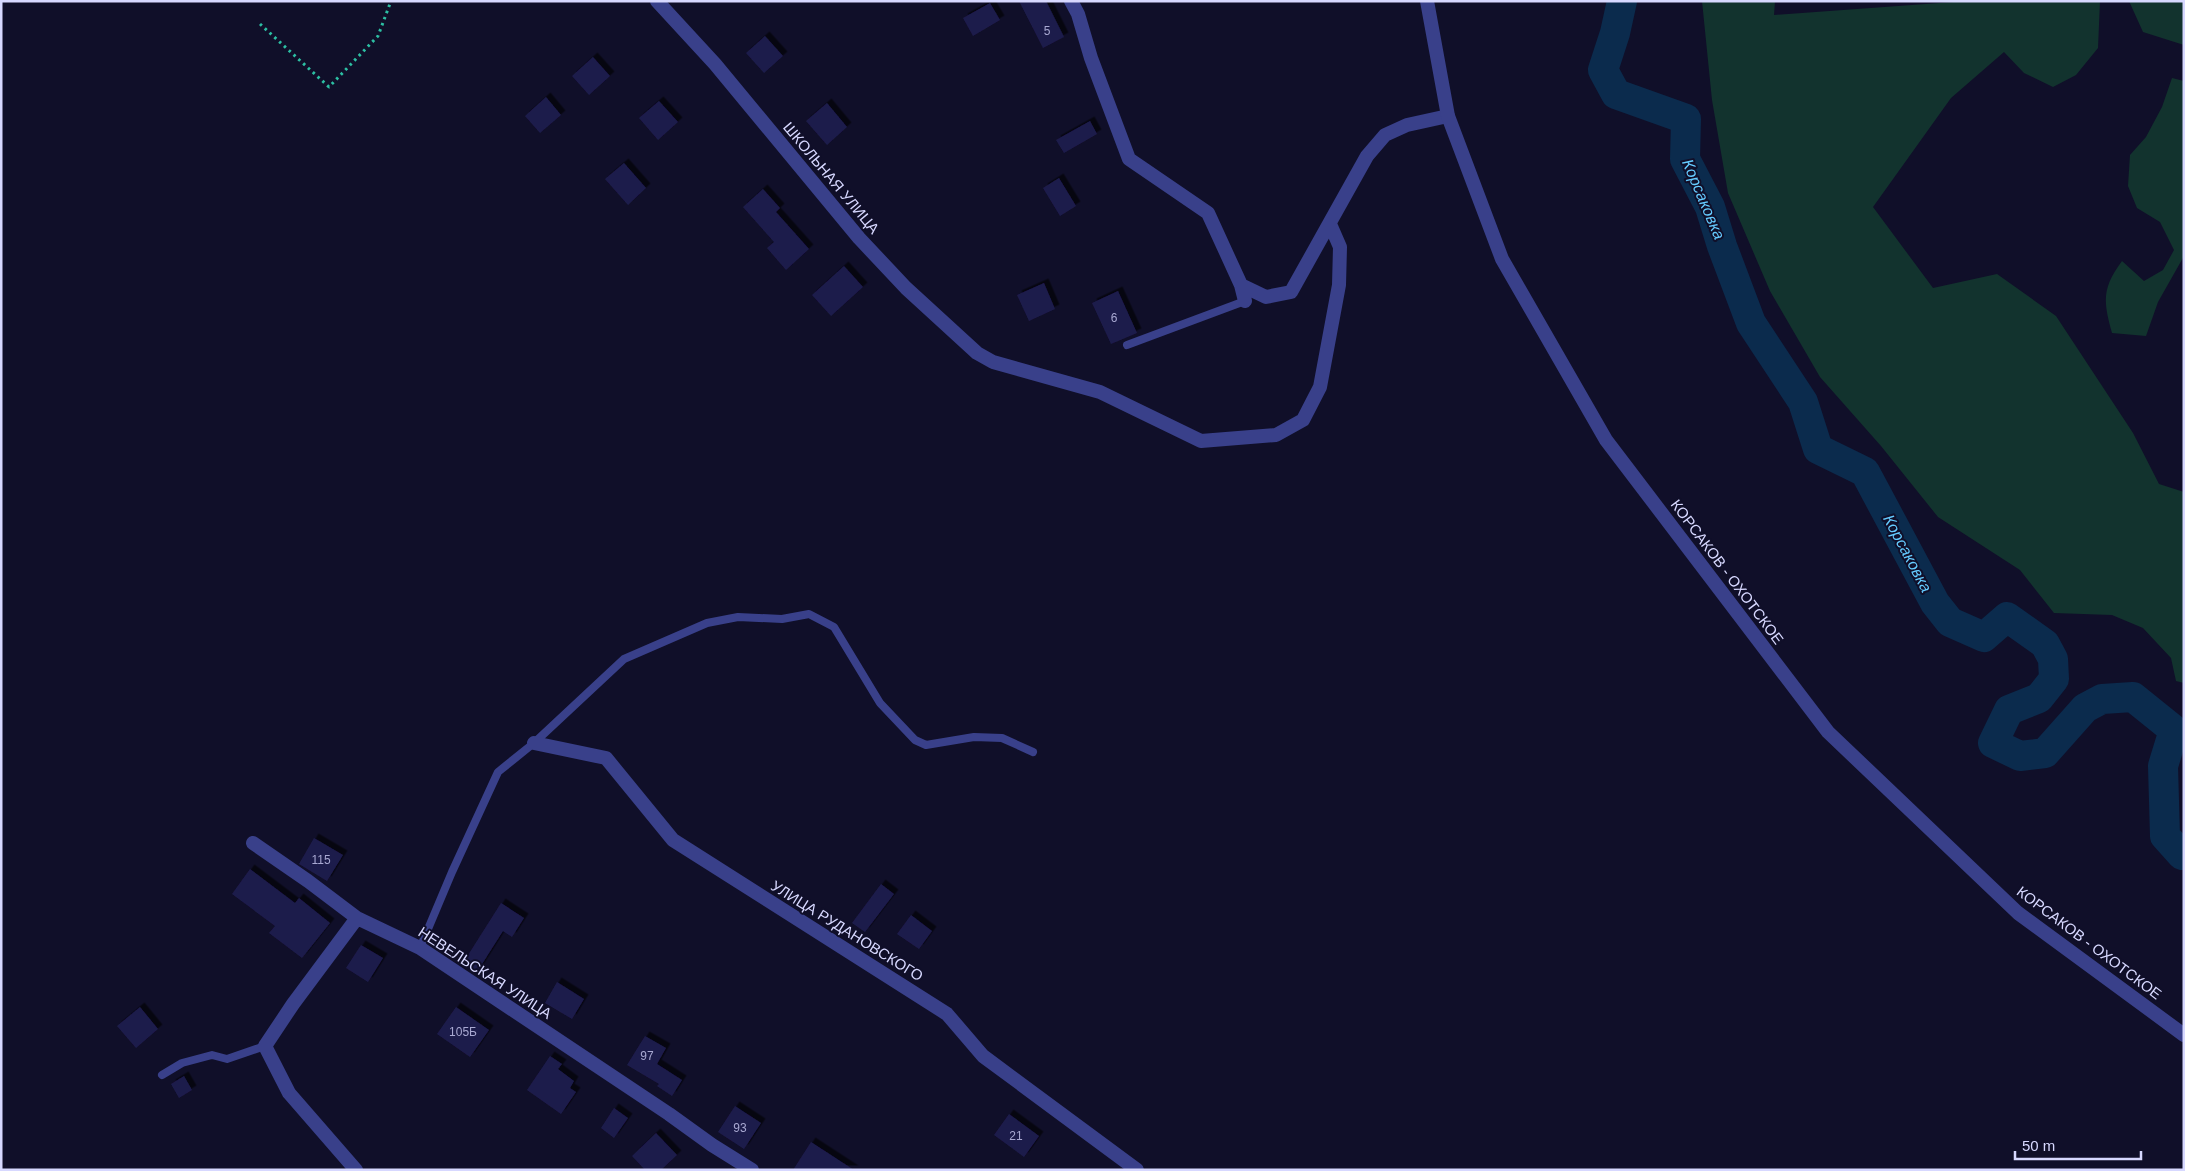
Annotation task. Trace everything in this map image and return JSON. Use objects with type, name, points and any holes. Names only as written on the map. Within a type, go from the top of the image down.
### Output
[{"type":"street","name":"ШКОЛЬНАЯ УЛИЦА","points":[[657,1],[715,64],[859,238],[906,288],[977,353],[993,362],[1100,392],[1201,441],[1276,435],[1303,420],[1320,387],[1339,285],[1340,247],[1330,224]]},
{"type":"street","points":[[1071,1],[1078,14],[1091,58],[1129,158],[1208,213],[1241,285],[1246,301]]},
{"type":"street","name":"КОРСАКОВ - ОХОТСКОЕ","points":[[1427,1],[1448,116],[1502,259],[1606,440],[1828,732],[2018,913],[2184,1035]]},
{"type":"street","points":[[1241,285],[1266,297],[1291,292],[1367,156],[1385,136],[1407,125],[1448,116]]},
{"type":"street","name":"УЛИЦА РУДАНОВСКОГО","points":[[534,743],[606,758],[673,840],[946,1014],[983,1056],[1137,1170]]},
{"type":"street","name":"НЕВЕЛЬСКАЯ УЛИЦА","points":[[253,844],[308,881],[357,918],[420,948],[752,1170]]},
{"type":"street","points":[[356,1170],[289,1093],[265,1046],[293,1004],[357,918]]},
{"type":"lane","points":[[1127,345],[1246,301]]},
{"type":"lane","points":[[420,948],[452,872],[498,772],[534,743],[624,659],[707,623],[738,617],[782,619],[809,614],[834,628],[880,703],[915,740],[926,745],[974,737],[1002,738],[1033,752]]},
{"type":"lane","points":[[162,1075],[182,1063],[212,1056],[227,1059],[265,1046]]},
{"type":"path","points":[[260,24],[329,88],[378,36],[390,1]]},
{"type":"green space","points":[[1702,1],[1775,1],[1774,15],[1967,1],[2100,1],[2098,48],[2076,75],[2053,87],[2024,73],[2004,52],[1951,98],[1873,207],[1933,288],[1997,274],[2056,316],[2133,433],[2159,484],[2184,492],[2184,683],[2176,681],[2171,658],[2143,628],[2112,615],[2054,613],[2020,570],[1938,517],[1881,446],[1820,377],[1770,291],[1728,193],[1712,100]]},
{"type":"green space","points":[[2129,1],[2184,1],[2184,45],[2143,32]]},
{"type":"green space","points":[[2172,78],[2184,81],[2184,256],[2158,302],[2146,336],[2112,333],[2107,312],[2106,295],[2111,279],[2122,261],[2144,281],[2163,270],[2174,250],[2160,222],[2137,208],[2128,186],[2130,155],[2146,137],[2162,107]]},
{"type":"building","points":[[1019,1],[1046,1],[1064,37],[1043,48]]},
{"type":"building","points":[[990,3],[1000,20],[973,36],[963,18]]},
{"type":"building","points":[[765,36],[783,56],[764,73],[746,53]]},
{"type":"building","points":[[593,57],[610,76],[589,95],[572,76]]},
{"type":"building","points":[[546,97],[561,115],[540,133],[525,116]]},
{"type":"building","points":[[659,101],[678,122],[658,140],[639,118]]},
{"type":"building","points":[[827,103],[847,127],[827,145],[806,121]]},
{"type":"building","points":[[1090,121],[1097,134],[1064,153],[1056,140]]},
{"type":"building","points":[[624,163],[646,188],[628,205],[605,179]]},
{"type":"building","points":[[1059,178],[1076,206],[1060,216],[1043,188]]},
{"type":"building","points":[[763,189],[780,208],[776,212],[809,249],[786,270],[767,248],[774,242],[743,207]]},
{"type":"building","points":[[844,266],[863,287],[831,316],[812,295]]},
{"type":"building","points":[[1044,283],[1055,309],[1029,321],[1017,295]]},
{"type":"building","points":[[1118,291],[1137,333],[1111,344],[1092,303]]},
{"type":"building","points":[[314,838],[343,855],[327,881],[299,864]]},
{"type":"building","points":[[250,869],[295,903],[299,898],[330,923],[302,958],[269,933],[275,926],[232,894]]},
{"type":"building","points":[[881,884],[894,894],[865,932],[852,923]]},
{"type":"building","points":[[501,903],[524,918],[512,937],[503,931],[477,972],[463,963]]},
{"type":"building","points":[[911,915],[932,931],[919,949],[897,934]]},
{"type":"building","points":[[361,945],[383,958],[368,982],[346,968]]},
{"type":"building","points":[[557,982],[584,999],[572,1019],[545,1003]]},
{"type":"building","points":[[140,1007],[158,1029],[136,1048],[117,1026]]},
{"type":"building","points":[[456,1007],[489,1030],[470,1057],[437,1034]]},
{"type":"building","points":[[645,1036],[666,1048],[657,1064],[682,1080],[672,1096],[657,1086],[659,1084],[627,1065]]},
{"type":"building","points":[[550,1056],[562,1064],[558,1069],[574,1081],[570,1088],[576,1092],[561,1114],[527,1090]]},
{"type":"building","points":[[184,1076],[192,1090],[179,1098],[171,1084]]},
{"type":"building","points":[[735,1106],[761,1123],[744,1149],[718,1132]]},
{"type":"building","points":[[614,1108],[628,1118],[614,1138],[601,1128]]},
{"type":"building","points":[[1009,1114],[1039,1136],[1024,1157],[994,1135]]},
{"type":"building","points":[[656,1133],[677,1155],[661,1170],[645,1170],[632,1156]]},
{"type":"building","points":[[811,1142],[854,1170],[793,1170]]},
{"type":"waterway","name":"Корсаковка","points":[[1622,1],[1615,33],[1603,70],[1616,94],[1686,119],[1685,159],[1710,207],[1722,246],[1751,323],[1803,402],[1818,449],[1865,472],[1935,603],[1950,622],[1984,637],[2007,617],[2045,644],[2053,659],[2054,679],[2039,698],[2009,710],[1993,743],[2020,756],[2045,753],[2085,708],[2102,699],[2133,697],[2174,730],[2163,766],[2165,836],[2182,855],[2184,854]]}]
